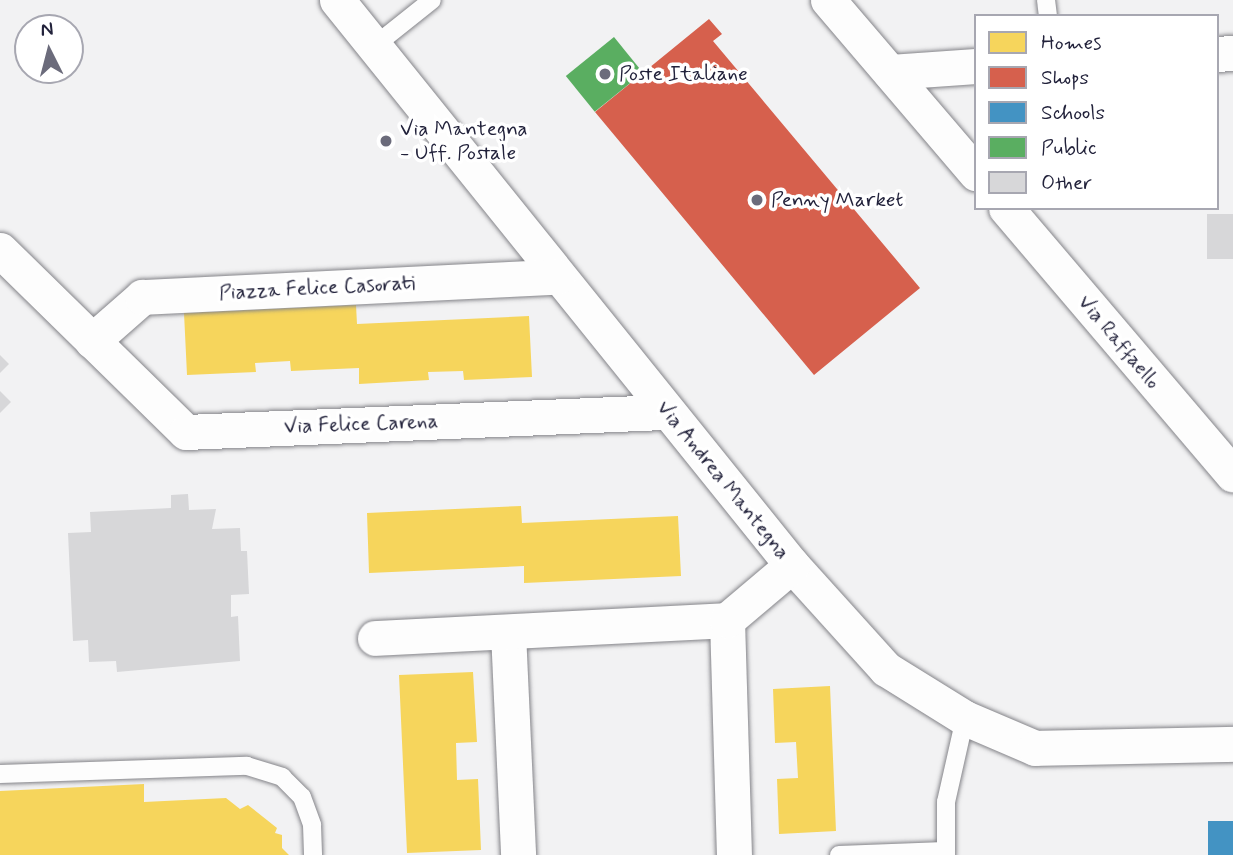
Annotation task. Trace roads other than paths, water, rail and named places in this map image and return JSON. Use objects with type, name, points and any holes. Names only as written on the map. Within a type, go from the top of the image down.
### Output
[{"type":"street","name":"Via Andrea Mantegna","points":[[337,0],[792,565],[886,669],[965,718],[1035,748],[1233,744]]},
{"type":"street","points":[[828,0],[974,171]]},
{"type":"street","points":[[890,72],[974,66]]},
{"type":"street","name":"Via Raffaello","points":[[1008,210],[1233,475]]},
{"type":"street","name":"Via Felice Carena","points":[[0,250],[186,432],[667,412]]},
{"type":"street","name":"Piazza Felice Casorati","points":[[92,341],[142,297],[558,277]]},
{"type":"street","points":[[375,638],[727,620],[792,565]]},
{"type":"street","points":[[727,620],[734,855]]},
{"type":"street","points":[[509,632],[518,855]]},
{"type":"lane","points":[[373,47],[432,0]]},
{"type":"lane","points":[[839,855],[945,853],[946,802],[965,718]]},
{"type":"lane","points":[[0,774],[247,766],[282,777],[302,797],[312,825],[313,855]]},
{"type":"place","name":"Poste Italiane","points":[[605,74]]},
{"type":"place","name":"Via Mantegna - Uff. Postale","points":[[386,141]]},
{"type":"place","name":"Penny Market","points":[[757,200]]}]
